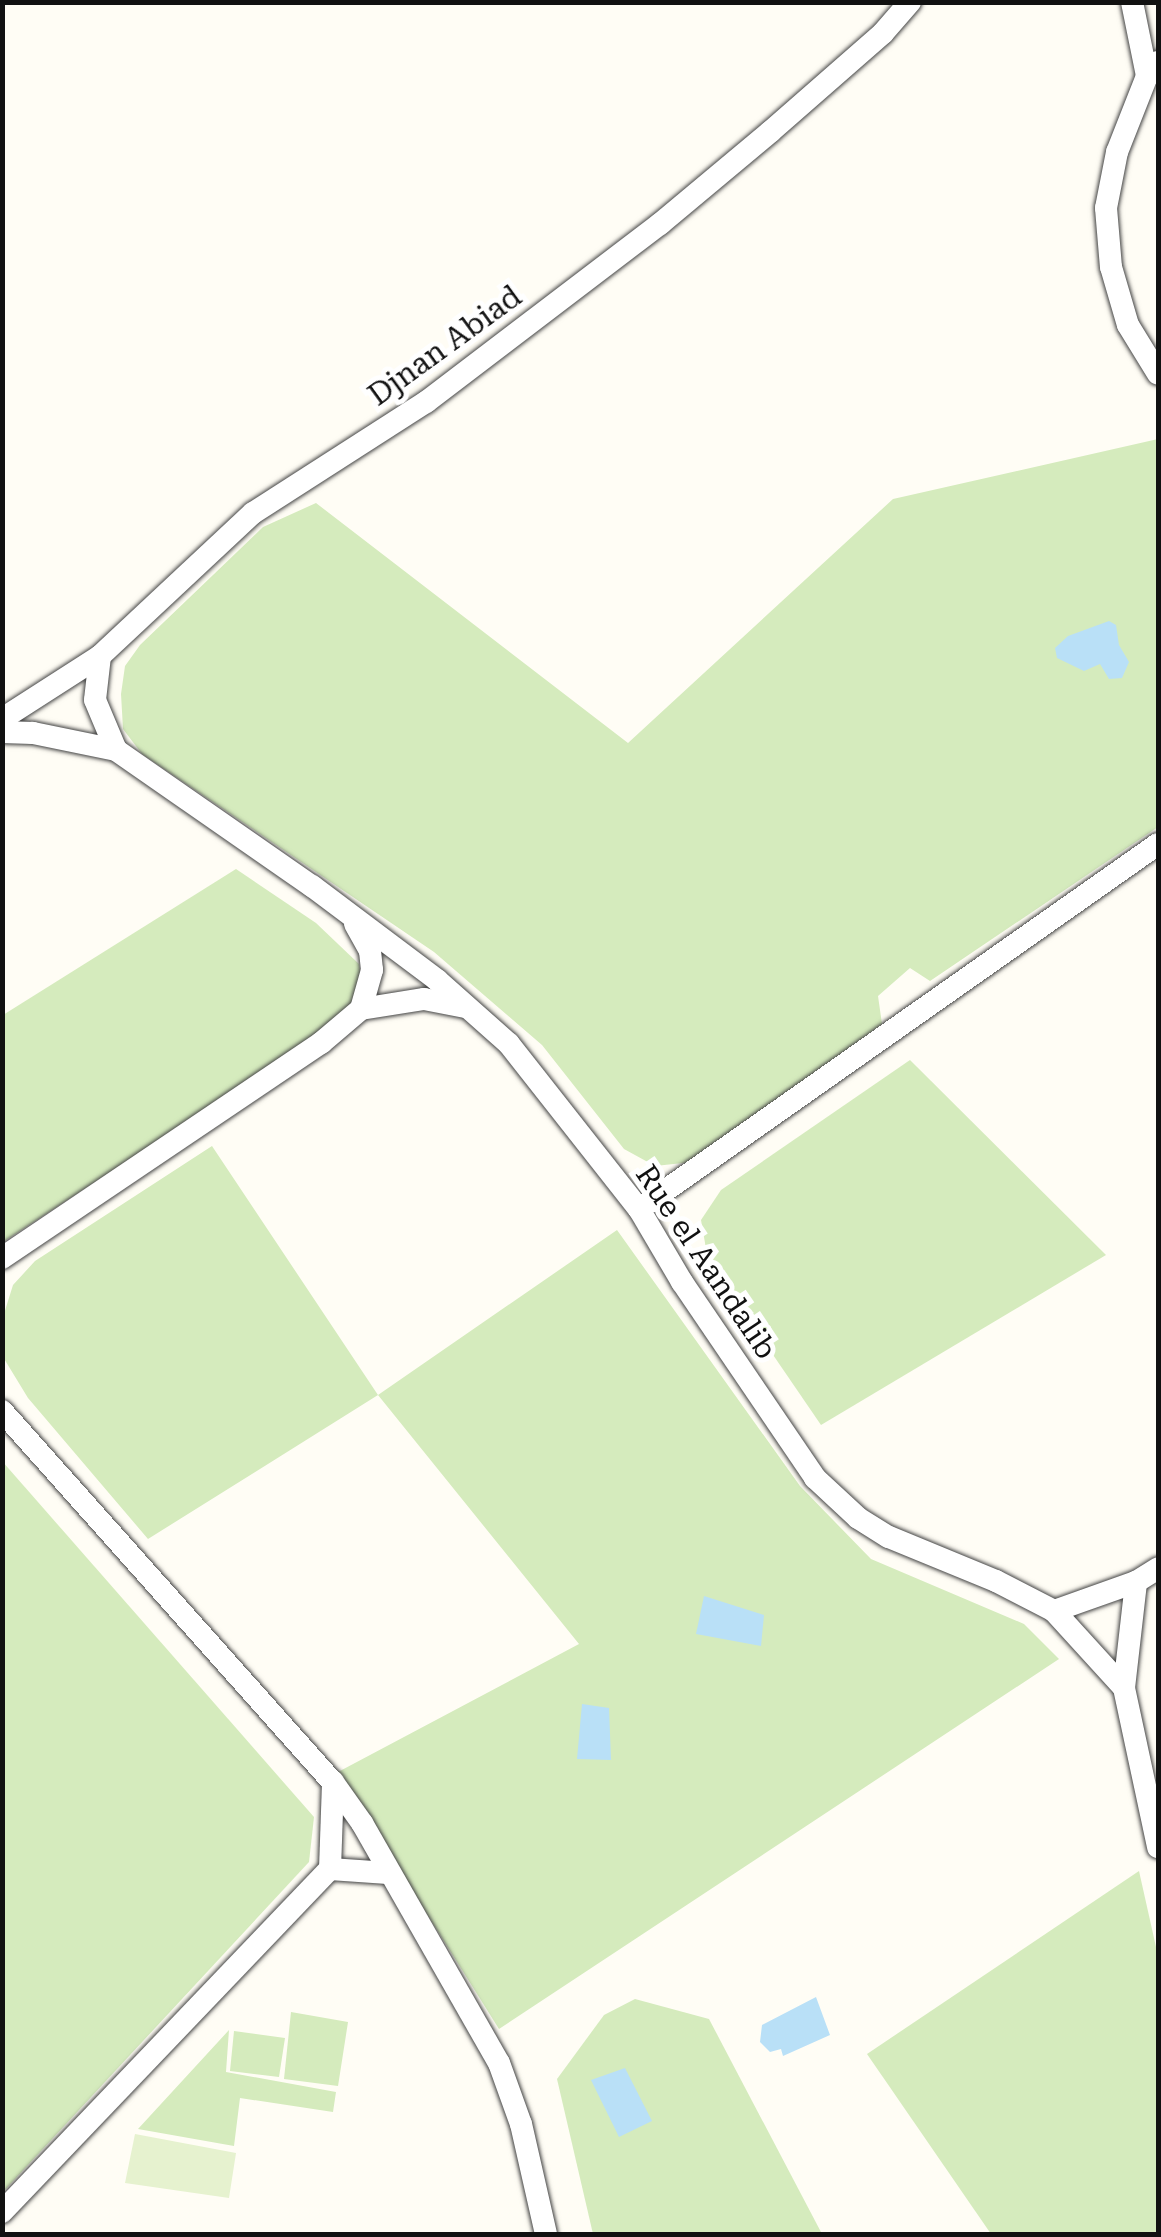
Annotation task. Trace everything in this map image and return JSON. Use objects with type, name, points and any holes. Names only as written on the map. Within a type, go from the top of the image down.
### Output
[{"type":"street","name":"Djnan Abiad","points":[[2,720],[100,656],[253,513],[426,402],[660,224],[882,33],[910,2]]},
{"type":"street","points":[[1132,2],[1153,69],[1117,152],[1106,208],[1111,267],[1128,325],[1158,374]]},
{"type":"street","points":[[100,656],[94,675],[95,700],[116,750]]},
{"type":"street","name":"Rue el Aandalib","points":[[2,732],[51,736],[116,750],[348,913],[473,1010],[509,1044],[639,1209],[682,1282],[814,1478],[858,1518],[889,1538],[1054,1611],[1124,1688]]},
{"type":"street","points":[[639,1209],[1158,844]]},
{"type":"street","points":[[348,913],[370,951],[372,970],[361,1010]]},
{"type":"street","points":[[2,1258],[321,1043],[361,1010],[424,999],[450,1001],[473,1010]]},
{"type":"street","points":[[2,1411],[334,1782],[362,1822],[499,2063],[521,2124],[546,2234]]},
{"type":"street","points":[[1054,1611],[1136,1582],[1158,1568]]},
{"type":"street","points":[[1136,1582],[1124,1688],[1158,1846]]},
{"type":"street","points":[[2,2212],[330,1869],[334,1782]]},
{"type":"street","points":[[330,1869],[388,1872]]},
{"type":"green space","points":[[1158,439],[1158,827],[930,981],[910,968],[878,996],[882,1024],[692,1162],[655,1166],[624,1149],[542,1045],[434,952],[142,754],[123,729],[121,694],[125,666],[140,645],[263,527],[316,503],[628,743],[893,499]]},
{"type":"green space","points":[[236,869],[316,923],[359,964],[362,984],[340,1022],[3,1242],[3,1015]]},
{"type":"green space","points":[[910,1060],[1106,1255],[821,1425],[708,1260],[701,1220],[721,1190]]},
{"type":"green space","points":[[212,1146],[378,1395],[148,1539],[28,1398],[3,1357],[3,1317],[13,1285],[35,1261]]},
{"type":"green space","points":[[617,1230],[800,1486],[871,1559],[1024,1624],[1059,1659],[499,2029],[338,1772],[579,1644],[378,1395]]},
{"type":"green space","points":[[2,1461],[314,1817],[309,1862],[3,2192]]},
{"type":"green space","points":[[1139,1871],[1158,1956],[1158,2234],[991,2234],[867,2054]]},
{"type":"green space","points":[[635,1999],[709,2019],[822,2234],[593,2234],[557,2079],[604,2015]]},
{"type":"green space","points":[[291,2012],[348,2022],[338,2086],[284,2079]]},
{"type":"green space","points":[[229,2030],[226,2072],[336,2092],[333,2112],[240,2098],[234,2146],[138,2129]]},
{"type":"green space","points":[[234,2031],[285,2038],[279,2077],[230,2071]]},
{"type":"green space","points":[[135,2134],[236,2153],[229,2198],[125,2183]]},
{"type":"water","points":[[1109,621],[1116,625],[1119,645],[1129,662],[1122,678],[1109,679],[1100,664],[1084,671],[1057,658],[1055,648],[1068,636]]},
{"type":"water","points":[[704,1596],[764,1615],[761,1646],[696,1634]]},
{"type":"water","points":[[582,1704],[609,1708],[611,1760],[577,1759]]},
{"type":"water","points":[[816,1997],[830,2035],[783,2056],[781,2049],[770,2052],[760,2042],[762,2025]]},
{"type":"water","points":[[625,2068],[652,2121],[619,2137],[591,2080]]}]
